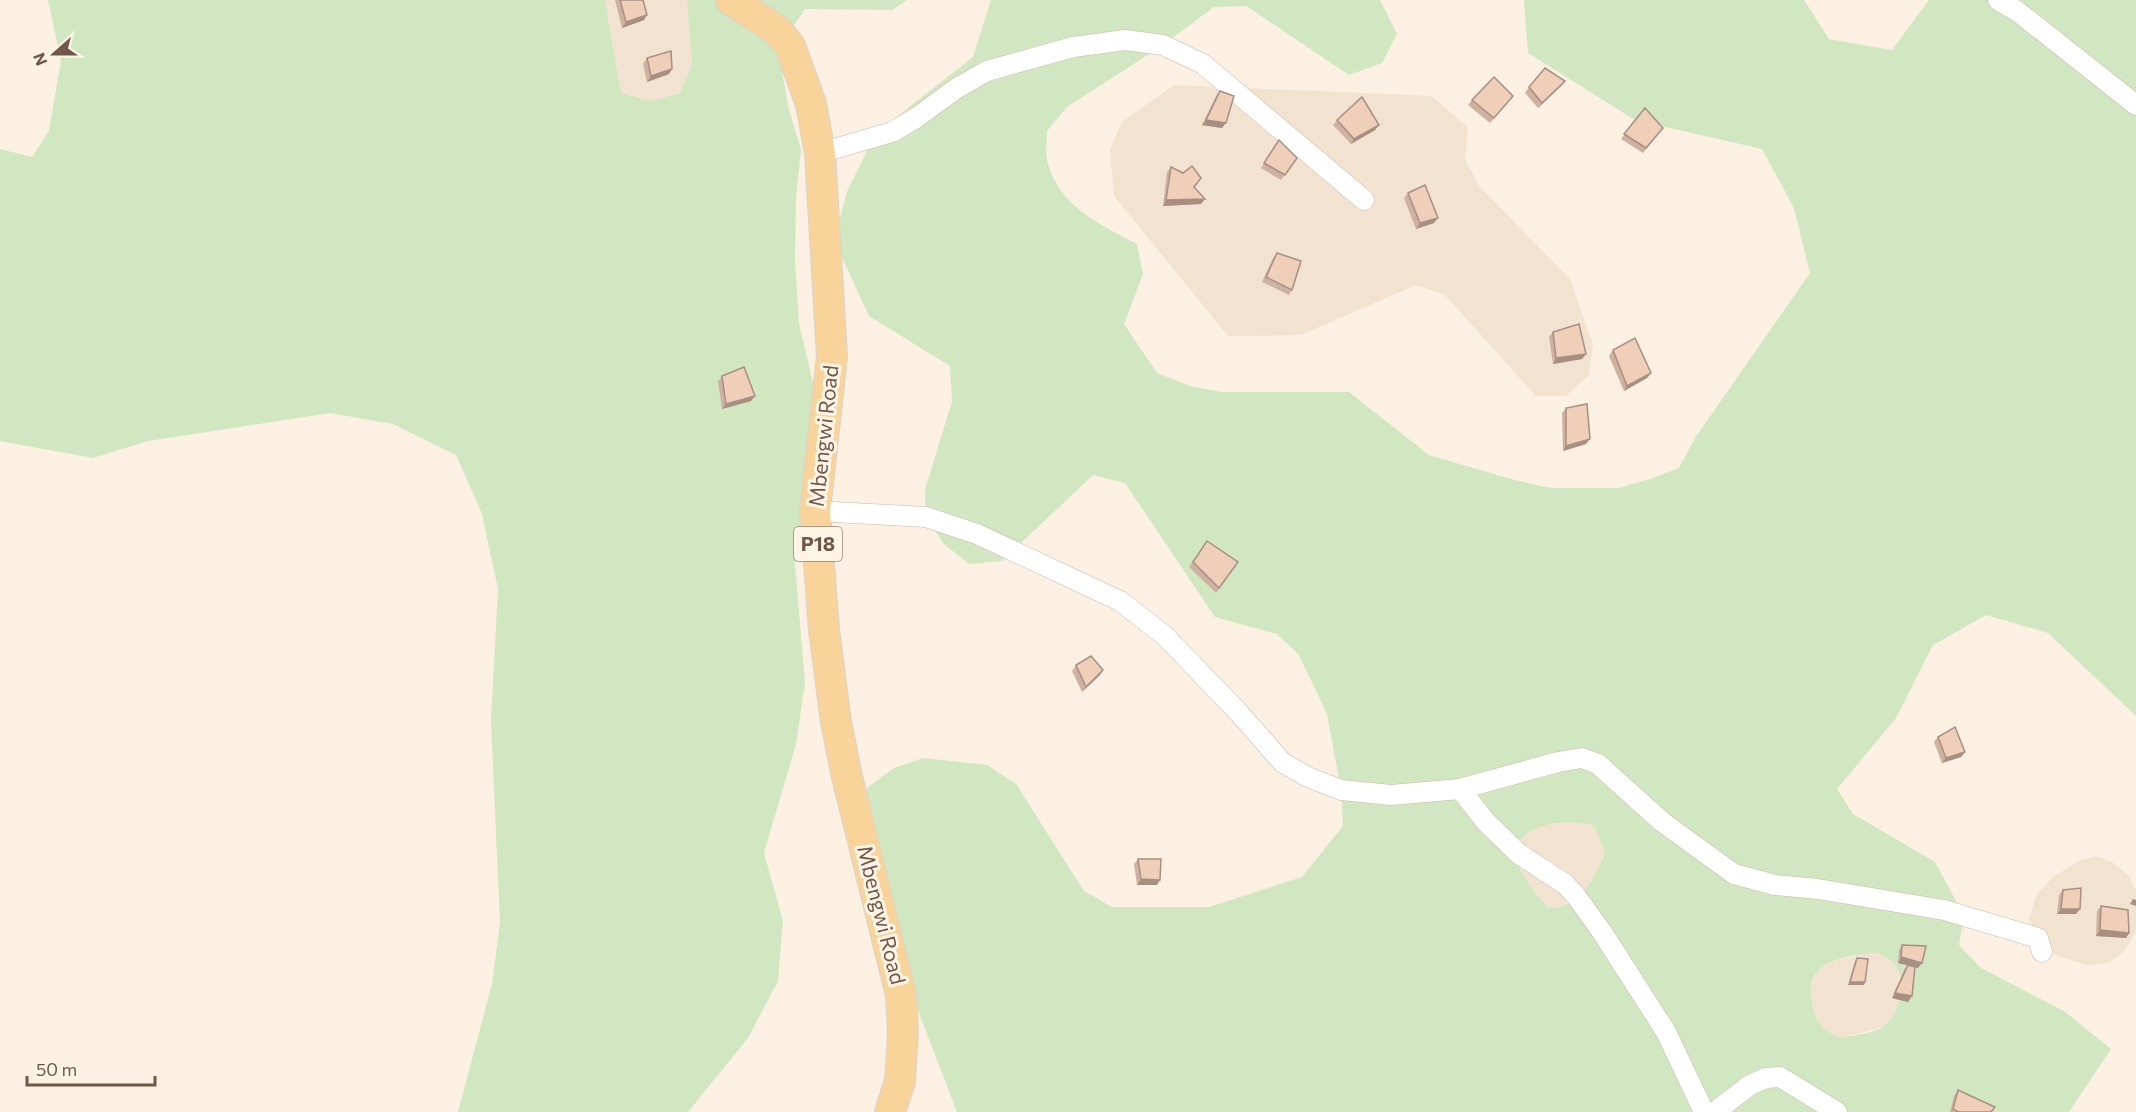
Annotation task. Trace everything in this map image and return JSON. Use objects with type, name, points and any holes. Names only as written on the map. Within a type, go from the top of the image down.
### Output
[{"type":"main road","name":"Mbengwi Road","points":[[731,0],[777,30],[790,46],[811,104],[820,153],[832,356],[815,511],[824,630],[836,722],[847,777],[901,995],[903,1032],[900,1081],[890,1112]]},
{"type":"street","points":[[1998,0],[2017,11],[2136,105]]},
{"type":"street","points":[[820,153],[892,132],[916,118],[957,88],[987,71],[1073,47],[1125,40],[1163,45],[1203,64],[1364,200]]},
{"type":"street","points":[[815,511],[926,517],[977,534],[1120,601],[1165,636],[1283,763],[1308,777],[1341,790],[1391,795],[1460,789],[1558,762],[1582,758],[1598,764],[1661,821],[1734,874],[1775,885],[1818,889],[1944,910],[2038,938],[2042,952]]},
{"type":"street","points":[[1460,789],[1486,822],[1519,854],[1565,884],[1576,896],[1602,932],[1665,1032],[1704,1112]]},
{"type":"street","points":[[1715,1112],[1750,1085],[1766,1078],[1780,1077],[1837,1112]]},
{"type":"shaded area","points":[[605,0],[687,0],[692,64],[680,93],[651,101],[621,93]]},
{"type":"shaded area","points":[[1174,85],[1431,96],[1468,127],[1465,159],[1479,186],[1570,279],[1593,344],[1589,375],[1566,396],[1536,396],[1445,295],[1416,285],[1301,335],[1228,336],[1114,196],[1110,150],[1122,122]]},
{"type":"shaded area","points":[[1571,822],[1594,825],[1605,853],[1599,870],[1585,889],[1558,909],[1548,908],[1530,886],[1510,852],[1517,841],[1536,828],[1550,823]]},
{"type":"shaded area","points":[[2095,856],[2112,862],[2129,876],[2136,891],[2136,932],[2123,953],[2107,963],[2086,965],[2055,955],[2038,938],[2029,918],[2037,894],[2053,877],[2079,861]]},
{"type":"shaded area","points":[[1876,953],[1888,957],[1898,969],[1901,996],[1896,1011],[1884,1027],[1839,1038],[1821,1026],[1811,1005],[1810,992],[1817,971],[1834,961]]},
{"type":"green space","points":[[48,0],[605,0],[621,93],[651,101],[680,93],[692,64],[687,0],[907,0],[892,10],[805,9],[778,49],[789,110],[801,149],[796,198],[795,260],[799,323],[813,383],[816,450],[794,553],[805,682],[796,744],[764,853],[783,921],[778,981],[748,1038],[688,1112],[458,1112],[492,984],[500,922],[491,721],[498,589],[482,514],[456,455],[393,424],[330,413],[148,441],[93,458],[0,441],[0,149],[32,157],[49,131],[61,61]]},
{"type":"green space","points":[[991,0],[1380,0],[1397,34],[1382,63],[1349,75],[1246,6],[1214,7],[1163,45],[1067,107],[1047,131],[1048,164],[1062,192],[1096,222],[1137,244],[1143,274],[1124,324],[1157,373],[1190,386],[1221,392],[1349,392],[1429,455],[1518,481],[1551,488],[1619,488],[1679,468],[1695,438],[1810,273],[1794,208],[1762,149],[1635,120],[1528,53],[1524,0],[1804,0],[1829,39],[1892,50],[1929,0],[2136,0],[2136,716],[2048,633],[1986,615],[1933,645],[1896,718],[1837,789],[1853,814],[1935,862],[1964,916],[1959,945],[1981,968],[2064,1011],[2111,1049],[2069,1112],[957,1112],[856,849],[853,815],[868,787],[894,768],[923,758],[987,765],[1016,784],[1084,891],[1112,907],[1209,907],[1302,877],[1343,826],[1341,790],[1327,714],[1299,655],[1277,634],[1215,617],[1125,483],[1093,475],[1002,561],[969,564],[944,544],[926,517],[925,490],[952,401],[950,366],[869,316],[840,253],[839,221],[848,189],[876,133],[973,57]],"holes":[[[1571,822],[1594,825],[1605,853],[1597,872],[1576,898],[1568,904],[1548,908],[1530,886],[1510,852],[1522,837],[1536,828]],[[1876,953],[1889,959],[1898,970],[1901,992],[1894,1015],[1884,1026],[1875,1031],[1839,1038],[1822,1026],[1814,1012],[1811,997],[1814,976],[1824,966],[1838,959]]]},
{"type":"building","points":[[620,0],[643,0],[647,15],[626,22]]},
{"type":"building","points":[[671,51],[672,69],[651,76],[647,58]]},
{"type":"building","points":[[1545,68],[1565,81],[1542,103],[1529,87]]},
{"type":"building","points":[[1494,77],[1513,96],[1494,118],[1472,100]]},
{"type":"building","points":[[1220,91],[1234,96],[1226,123],[1206,120]]},
{"type":"building","points":[[1362,97],[1379,125],[1354,139],[1337,120]]},
{"type":"building","points":[[1645,108],[1663,128],[1646,148],[1624,134]]},
{"type":"building","points":[[1279,140],[1297,158],[1285,175],[1264,163]]},
{"type":"building","points":[[1192,166],[1201,178],[1194,187],[1205,199],[1166,200],[1171,167],[1183,173]]},
{"type":"building","points":[[1425,185],[1438,218],[1420,223],[1408,193]]},
{"type":"building","points":[[1277,253],[1301,261],[1292,290],[1266,277]]},
{"type":"building","points":[[1579,324],[1586,354],[1556,358],[1553,332]]},
{"type":"building","points":[[1635,338],[1651,373],[1627,386],[1613,350]]},
{"type":"building","points":[[744,367],[755,396],[726,404],[722,376]]},
{"type":"building","points":[[1587,404],[1590,439],[1566,446],[1566,408]]},
{"type":"building","points":[[1207,541],[1238,562],[1219,588],[1193,562]]},
{"type":"building","points":[[1091,656],[1103,670],[1086,687],[1076,665]]},
{"type":"building","points":[[1955,727],[1965,752],[1946,758],[1938,737]]},
{"type":"building","points":[[1138,859],[1161,859],[1160,880],[1141,879]]},
{"type":"building","points":[[2081,888],[2080,909],[2061,909],[2063,890]]},
{"type":"building","points":[[2101,906],[2128,910],[2129,933],[2100,930]]},
{"type":"building","points":[[1902,945],[1926,946],[1922,963],[1901,957]]},
{"type":"building","points":[[1857,958],[1868,959],[1865,982],[1850,982]]},
{"type":"building","points":[[1908,965],[1915,967],[1912,996],[1895,993]]},
{"type":"building","points":[[1958,1090],[1995,1107],[1991,1112],[1958,1112],[1953,1109]]}]
